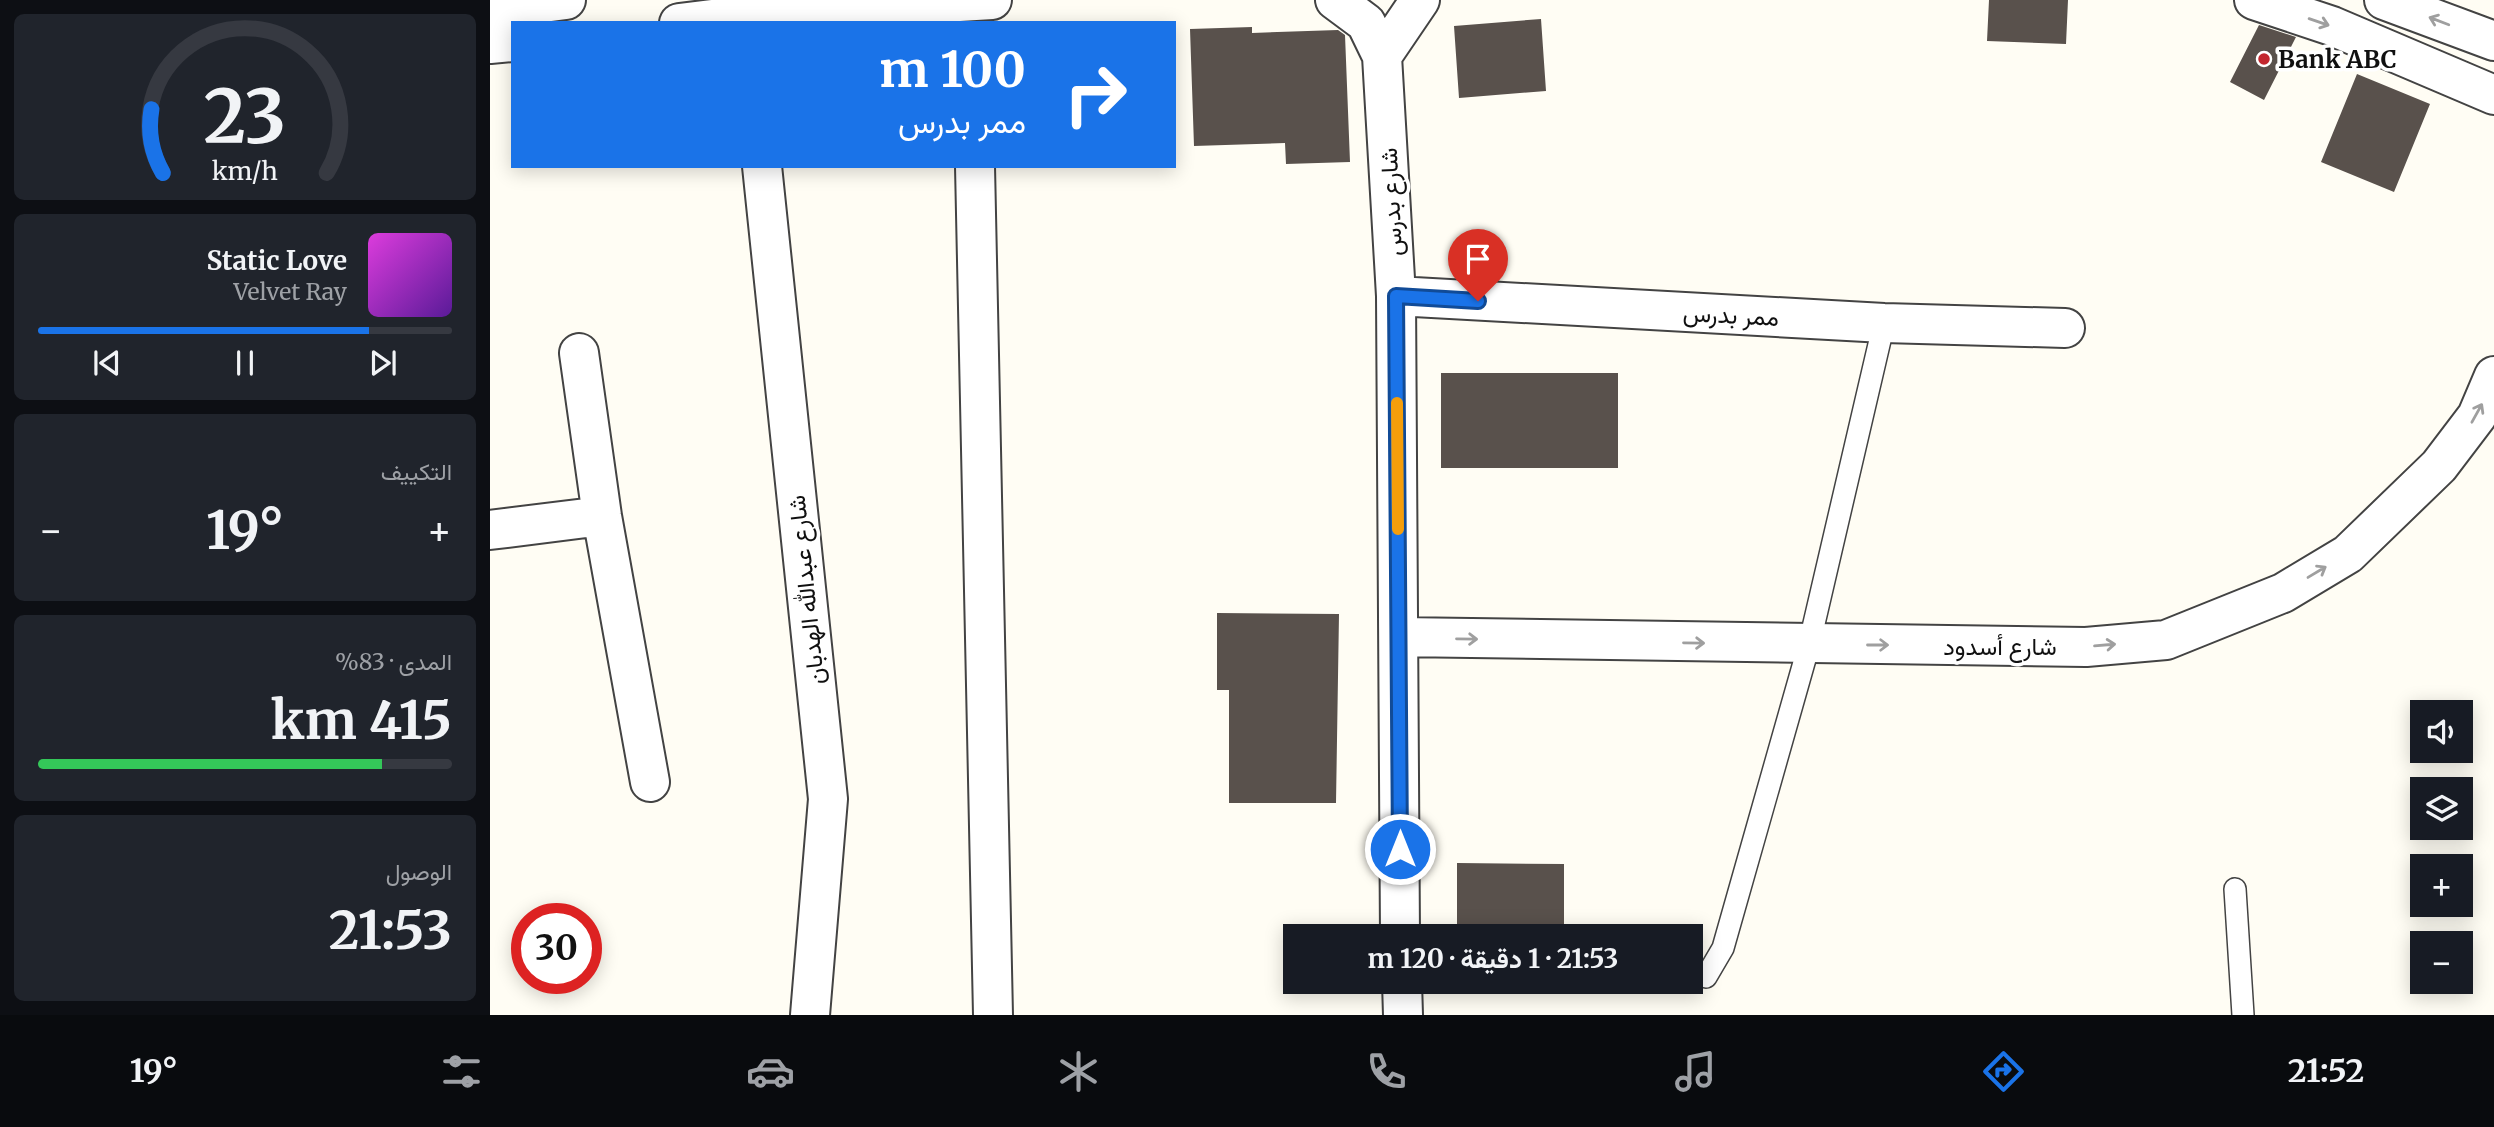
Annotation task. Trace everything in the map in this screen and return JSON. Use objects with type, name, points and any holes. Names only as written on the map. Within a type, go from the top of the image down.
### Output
[{"type":"street","points":[[490,10],[566,0]]},
{"type":"street","name":"شارع بدرس","points":[[1335,0],[1366,23],[1382,56],[1396,296],[1400,924]]},
{"type":"street","points":[[1382,56],[1420,0]]},
{"type":"street","points":[[2254,0],[2332,26],[2494,95]]},
{"type":"street","points":[[2384,0],[2494,41]]},
{"type":"street","points":[[713,21],[978,8]]},
{"type":"street","points":[[490,44],[511,42]]},
{"type":"street","name":"شارع عبدالله الهدبان","points":[[762,168],[828,799],[810,1015]]},
{"type":"street","points":[[975,168],[993,1015]]},
{"type":"street","name":"ممر بدرس","points":[[1396,296],[1884,323],[2065,328]]},
{"type":"street","points":[[579,353],[601,516],[650,782]]},
{"type":"street","name":"شارع أسدود","points":[[1399,638],[2086,647],[2166,640],[2283,593],[2348,554],[2439,466],[2477,416],[2494,376]]},
{"type":"street","points":[[490,530],[601,516]]},
{"type":"street","points":[[1402,994],[1403,1015]]},
{"type":"lane","points":[[1706,977],[1723,948],[1809,645],[1884,323]]},
{"type":"lane","points":[[2235,888],[2243,1015]]},
{"type":"building","points":[[1989,0],[2068,0],[2066,44],[1987,41]]},
{"type":"building","points":[[1541,19],[1546,91],[1459,98],[1454,26]]},
{"type":"building","name":"Bank ABC","points":[[2259,25],[2296,37],[2264,100],[2230,82]]},
{"type":"building","points":[[1252,27],[1252,33],[1338,30],[1345,35],[1350,162],[1286,164],[1285,143],[1194,146],[1190,29]]},
{"type":"building","points":[[2357,74],[2430,104],[2394,192],[2321,162]]},
{"type":"building","points":[[1441,373],[1618,373],[1618,468],[1441,468]]},
{"type":"building","points":[[1217,613],[1339,614],[1336,803],[1229,803],[1229,690],[1217,690]]},
{"type":"building","points":[[1457,863],[1564,864],[1564,924],[1457,924]]},
{"type":"slow traffic","points":[[1397,403],[1398,529]]},
{"type":"place","name":"Bank ABC","points":[[2264,59]]},
{"type":"route","points":[[1400,849],[1396,296],[1478,301]]}]
